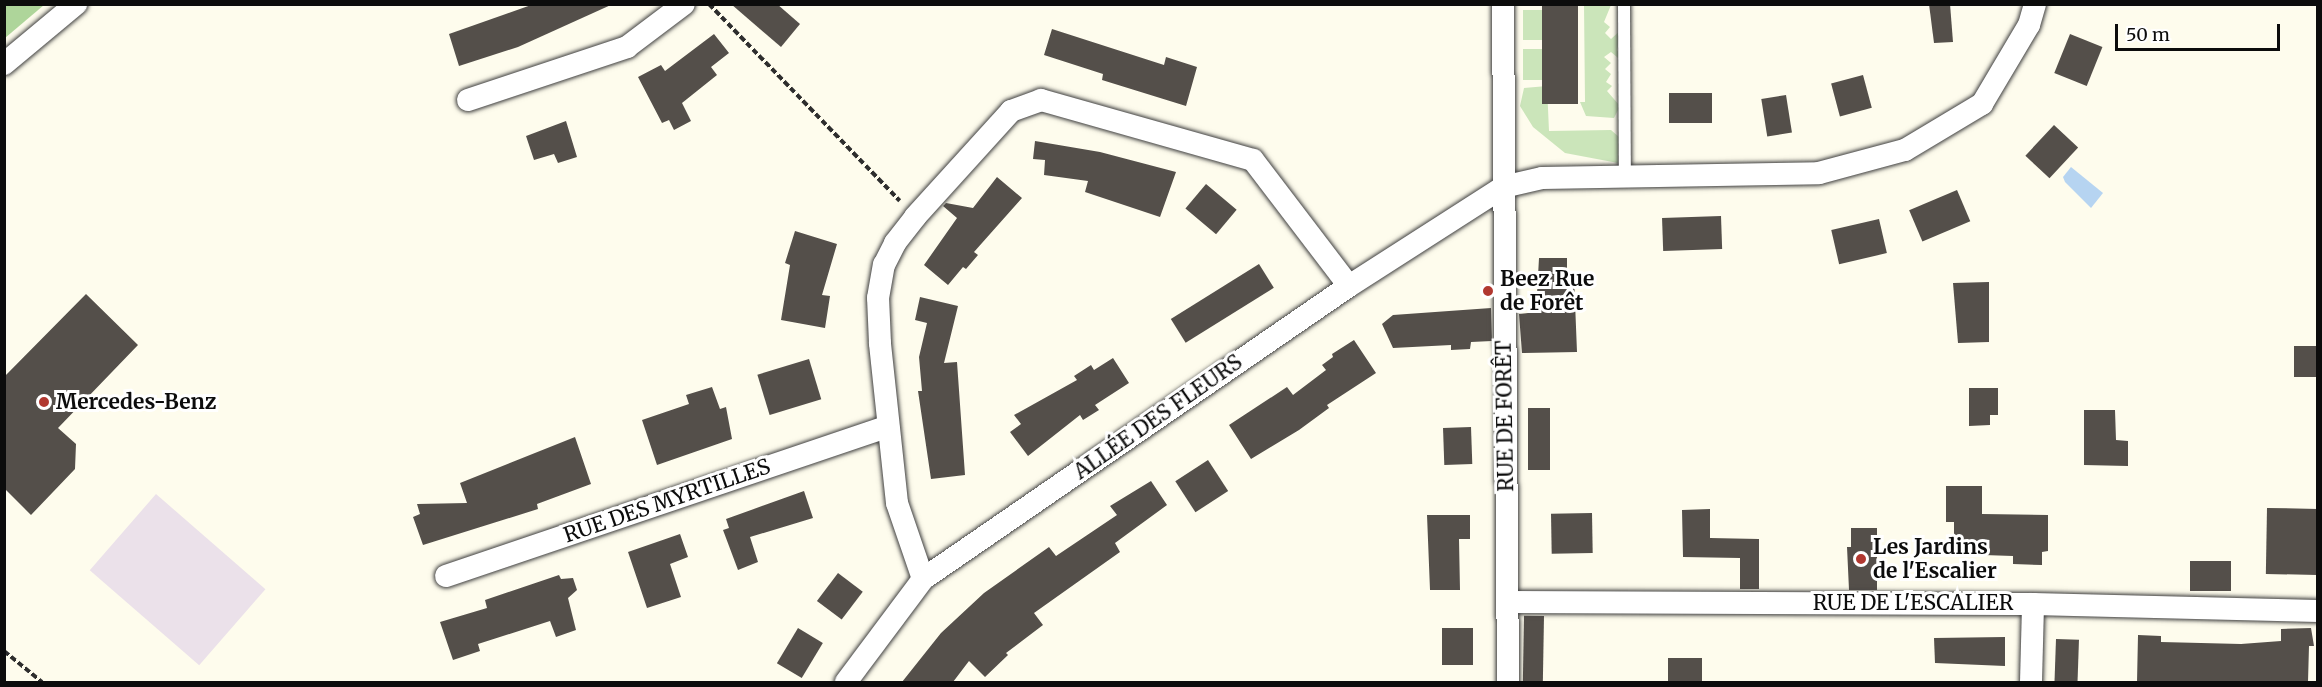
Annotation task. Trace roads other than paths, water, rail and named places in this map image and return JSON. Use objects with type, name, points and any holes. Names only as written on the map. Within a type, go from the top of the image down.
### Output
[{"type":"street","points":[[4,64],[75,4]]},
{"type":"street","points":[[468,100],[627,47],[684,4]]},
{"type":"street","name":"RUE DE FORÊT","points":[[1503,4],[1509,682]]},
{"type":"street","name":"ALLÉE DES FLEURS","points":[[846,682],[923,579],[1349,286],[1503,187],[1542,178],[1820,173],[1905,150],[1982,104],[2029,25],[2035,4]]},
{"type":"street","points":[[923,579],[897,503],[888,426],[878,298],[884,265],[895,243],[915,217],[1011,111],[1041,100],[1253,160],[1349,286]]},
{"type":"street","name":"RUE DES MYRTILLES","points":[[446,576],[888,426]]},
{"type":"street","name":"RUE DE L'ESCALIER","points":[[1508,602],[2033,604],[2318,611]]},
{"type":"street","points":[[2031,682],[2033,604]]},
{"type":"lane","points":[[1624,4],[1625,176]]},
{"type":"water","points":[[2071,167],[2103,193],[2091,208],[2065,182],[2063,177]]},
{"type":"place","name":"Beez Rue de Forêt","points":[[1488,291]]},
{"type":"place","name":"Mercedes-Benz","points":[[44,402]]},
{"type":"place","name":"Les Jardins de l'Escalier","points":[[1861,559]]}]
